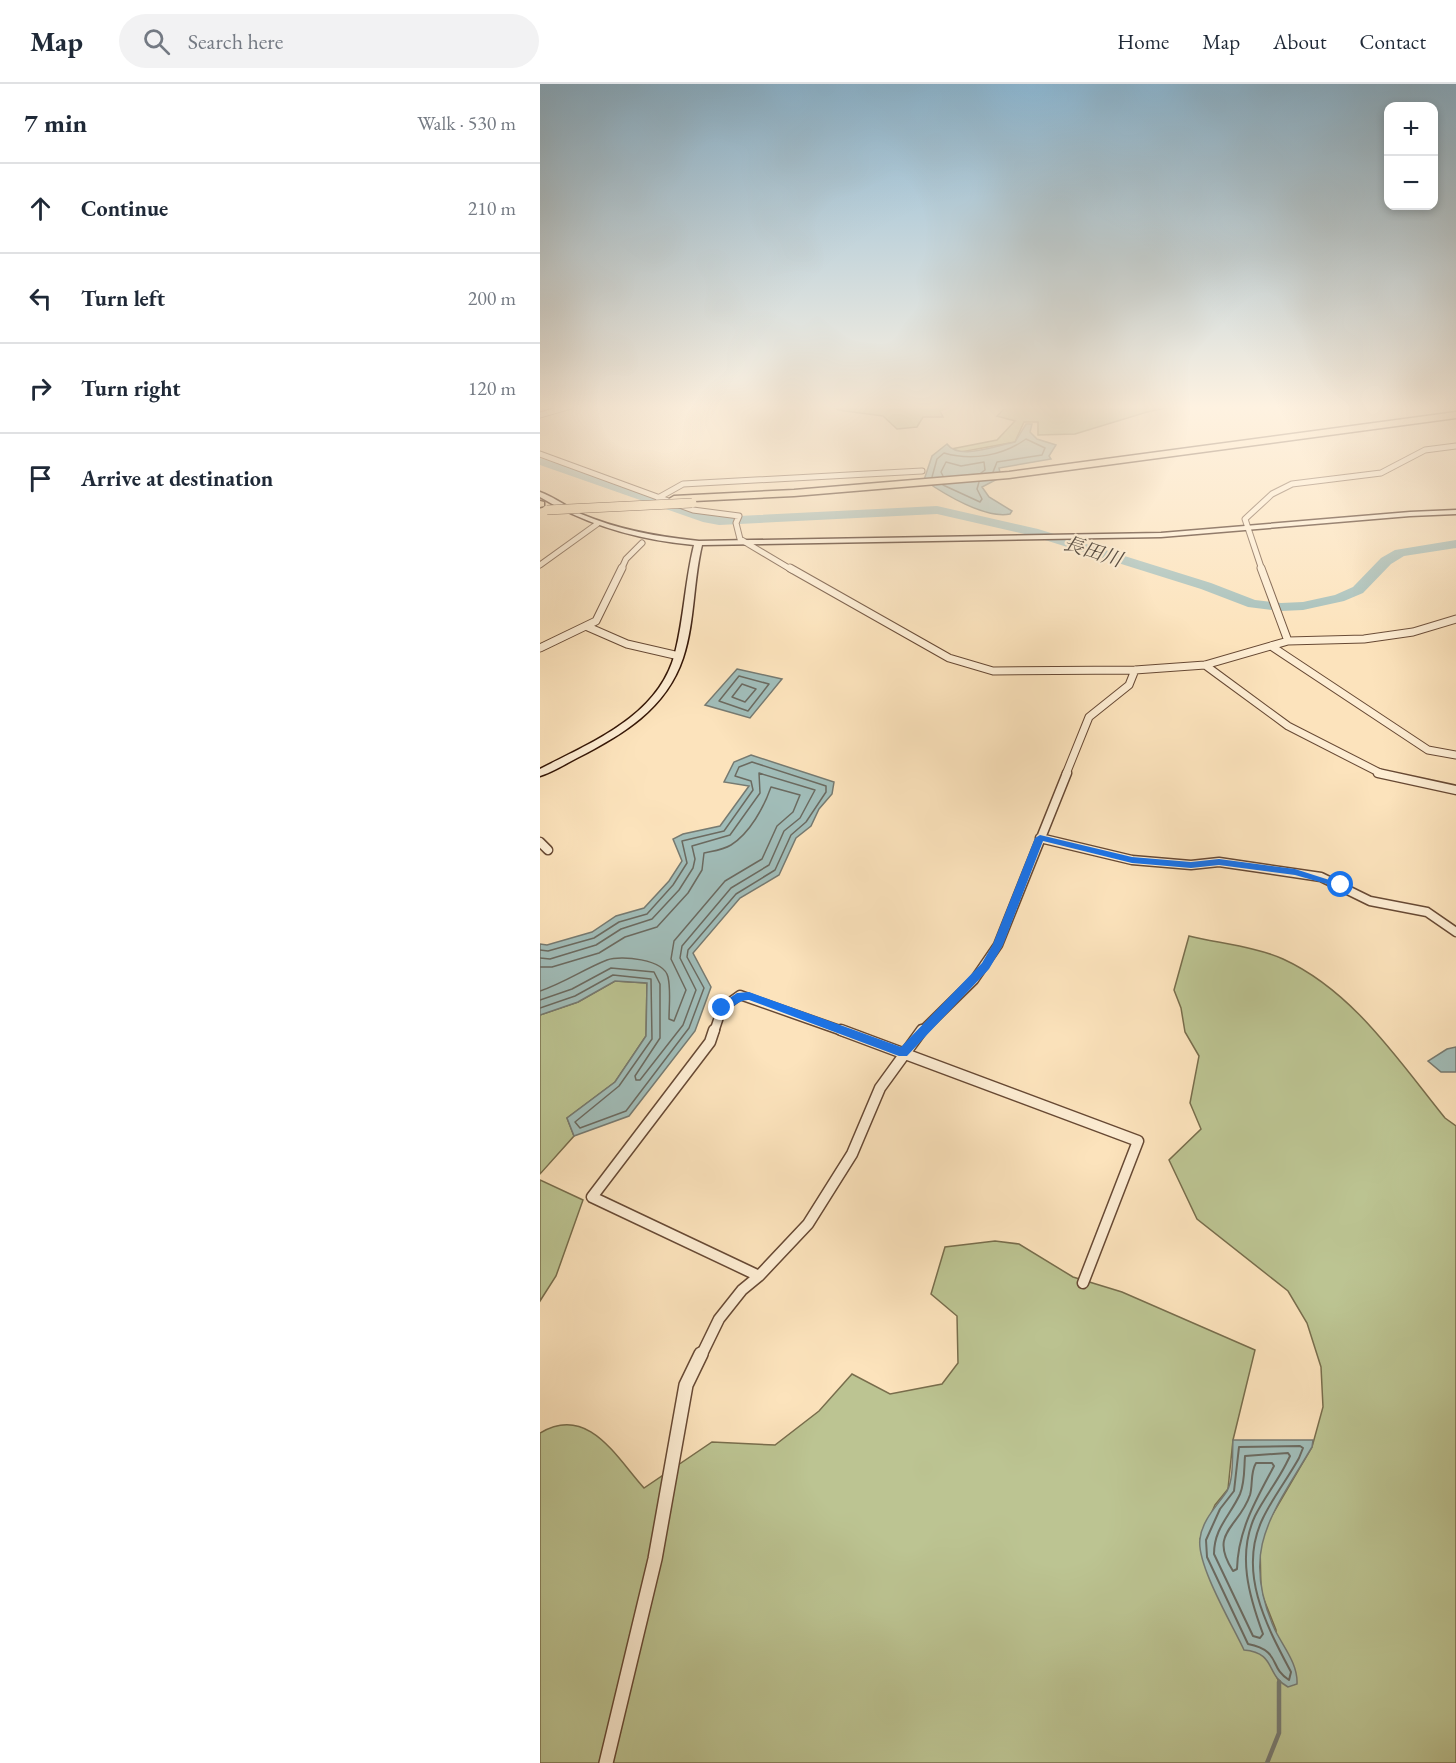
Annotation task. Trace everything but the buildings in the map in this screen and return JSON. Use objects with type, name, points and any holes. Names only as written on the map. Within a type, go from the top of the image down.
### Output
[{"type":"highway","points":[[542,504],[692,503],[936,484]]},
{"type":"highway","points":[[542,504],[909,487]]},
{"type":"main road","points":[[542,504],[597,524],[648,538],[699,543],[1161,536],[1410,513],[1456,512]]},
{"type":"main road","points":[[540,773],[623,729],[640,716],[664,691],[679,656],[699,543]]},
{"type":"street","points":[[621,484],[693,510],[717,515],[739,516],[735,523],[740,539],[745,543],[959,662],[993,671],[1135,670],[1205,665],[1288,641],[1364,639],[1413,632],[1456,618]]},
{"type":"street","points":[[658,498],[682,484]]},
{"type":"street","points":[[1288,641],[1245,519],[1248,513],[1266,502],[1272,494],[1291,484]]},
{"type":"street","points":[[540,565],[597,524]]},
{"type":"street","points":[[540,648],[588,627],[603,610],[627,559],[642,543]]},
{"type":"street","points":[[588,627],[627,644],[679,656]]},
{"type":"street","points":[[1271,646],[1428,750],[1456,755]]},
{"type":"street","points":[[1205,665],[1288,726],[1337,753],[1359,761],[1380,774],[1456,790]]},
{"type":"street","points":[[606,1763],[655,1559],[686,1385],[693,1366],[719,1319],[742,1290],[759,1276],[808,1224],[852,1154],[880,1088],[903,1053],[985,966],[998,945],[1089,717],[1130,686],[1135,670]]},
{"type":"street","points":[[1040,838],[1132,860],[1182,865],[1219,862],[1321,877],[1370,901],[1411,907],[1427,912],[1456,932]]},
{"type":"street","points":[[540,842],[548,850]]},
{"type":"street","points":[[759,1276],[592,1197],[710,1042],[722,1008],[740,995],[749,996],[1138,1141],[1083,1283]]},
{"type":"green space","points":[[1189,936],[1273,955],[1308,973],[1331,989],[1373,1029],[1445,1118],[1456,1126],[1456,1763],[540,1763],[540,1433],[557,1426],[573,1425],[587,1429],[611,1449],[644,1488],[712,1442],[775,1445],[819,1411],[852,1374],[890,1394],[942,1384],[958,1363],[957,1316],[931,1294],[945,1247],[995,1241],[1019,1244],[1073,1277],[1122,1292],[1255,1350],[1233,1440],[1228,1489],[1215,1505],[1200,1539],[1258,1651],[1268,1658],[1279,1682],[1276,1630],[1261,1592],[1260,1543],[1267,1524],[1312,1447],[1323,1407],[1321,1367],[1307,1323],[1288,1291],[1197,1219],[1169,1160],[1201,1129],[1190,1103],[1199,1056],[1185,1032],[1181,1008],[1174,990]]},
{"type":"green space","points":[[615,981],[647,983],[646,1036],[615,1082],[567,1118],[574,1136],[540,1174],[540,1015],[578,1002]]},
{"type":"green space","points":[[540,1180],[583,1200],[556,1276],[540,1301]]},
{"type":"water","points":[[931,484],[987,484],[982,487],[989,497],[1012,511],[1010,514],[1000,515],[989,513],[942,492]]},
{"type":"water","points":[[737,669],[782,679],[750,718],[705,705]]},
{"type":"water","points":[[751,755],[834,782],[832,794],[819,809],[811,826],[796,838],[779,875],[740,898],[693,953],[711,987],[695,1031],[629,1116],[574,1136],[567,1118],[615,1082],[646,1036],[647,983],[615,981],[578,1002],[540,1015],[540,944],[547,945],[592,932],[616,916],[644,908],[669,881],[682,861],[673,839],[683,834],[720,826],[749,786],[724,782],[734,762]]},
{"type":"water","points":[[1456,1047],[1456,1072],[1441,1072],[1428,1061],[1447,1049]]},
{"type":"water","points":[[1233,1440],[1313,1440],[1312,1447],[1273,1514],[1260,1555],[1260,1577],[1265,1602],[1275,1630],[1290,1656],[1297,1677],[1297,1684],[1288,1687],[1276,1677],[1262,1655],[1244,1650],[1209,1579],[1200,1550],[1201,1532],[1229,1486],[1232,1473]]},
{"type":"waterway","name":"長田川","points":[[607,484],[703,518],[719,521],[937,510],[1033,532],[1206,586],[1253,604],[1281,607],[1303,606],[1339,598],[1358,590],[1386,561],[1400,553],[1456,544]]},
{"type":"waterway","points":[[1267,1763],[1279,1733],[1279,1682]]},
{"type":"route","points":[[722,1008],[740,995],[749,996],[903,1053],[923,1029],[974,980],[985,966],[998,945],[1040,838],[1097,854],[1132,860],[1191,865],[1219,862],[1295,872],[1321,877],[1341,885]]}]
